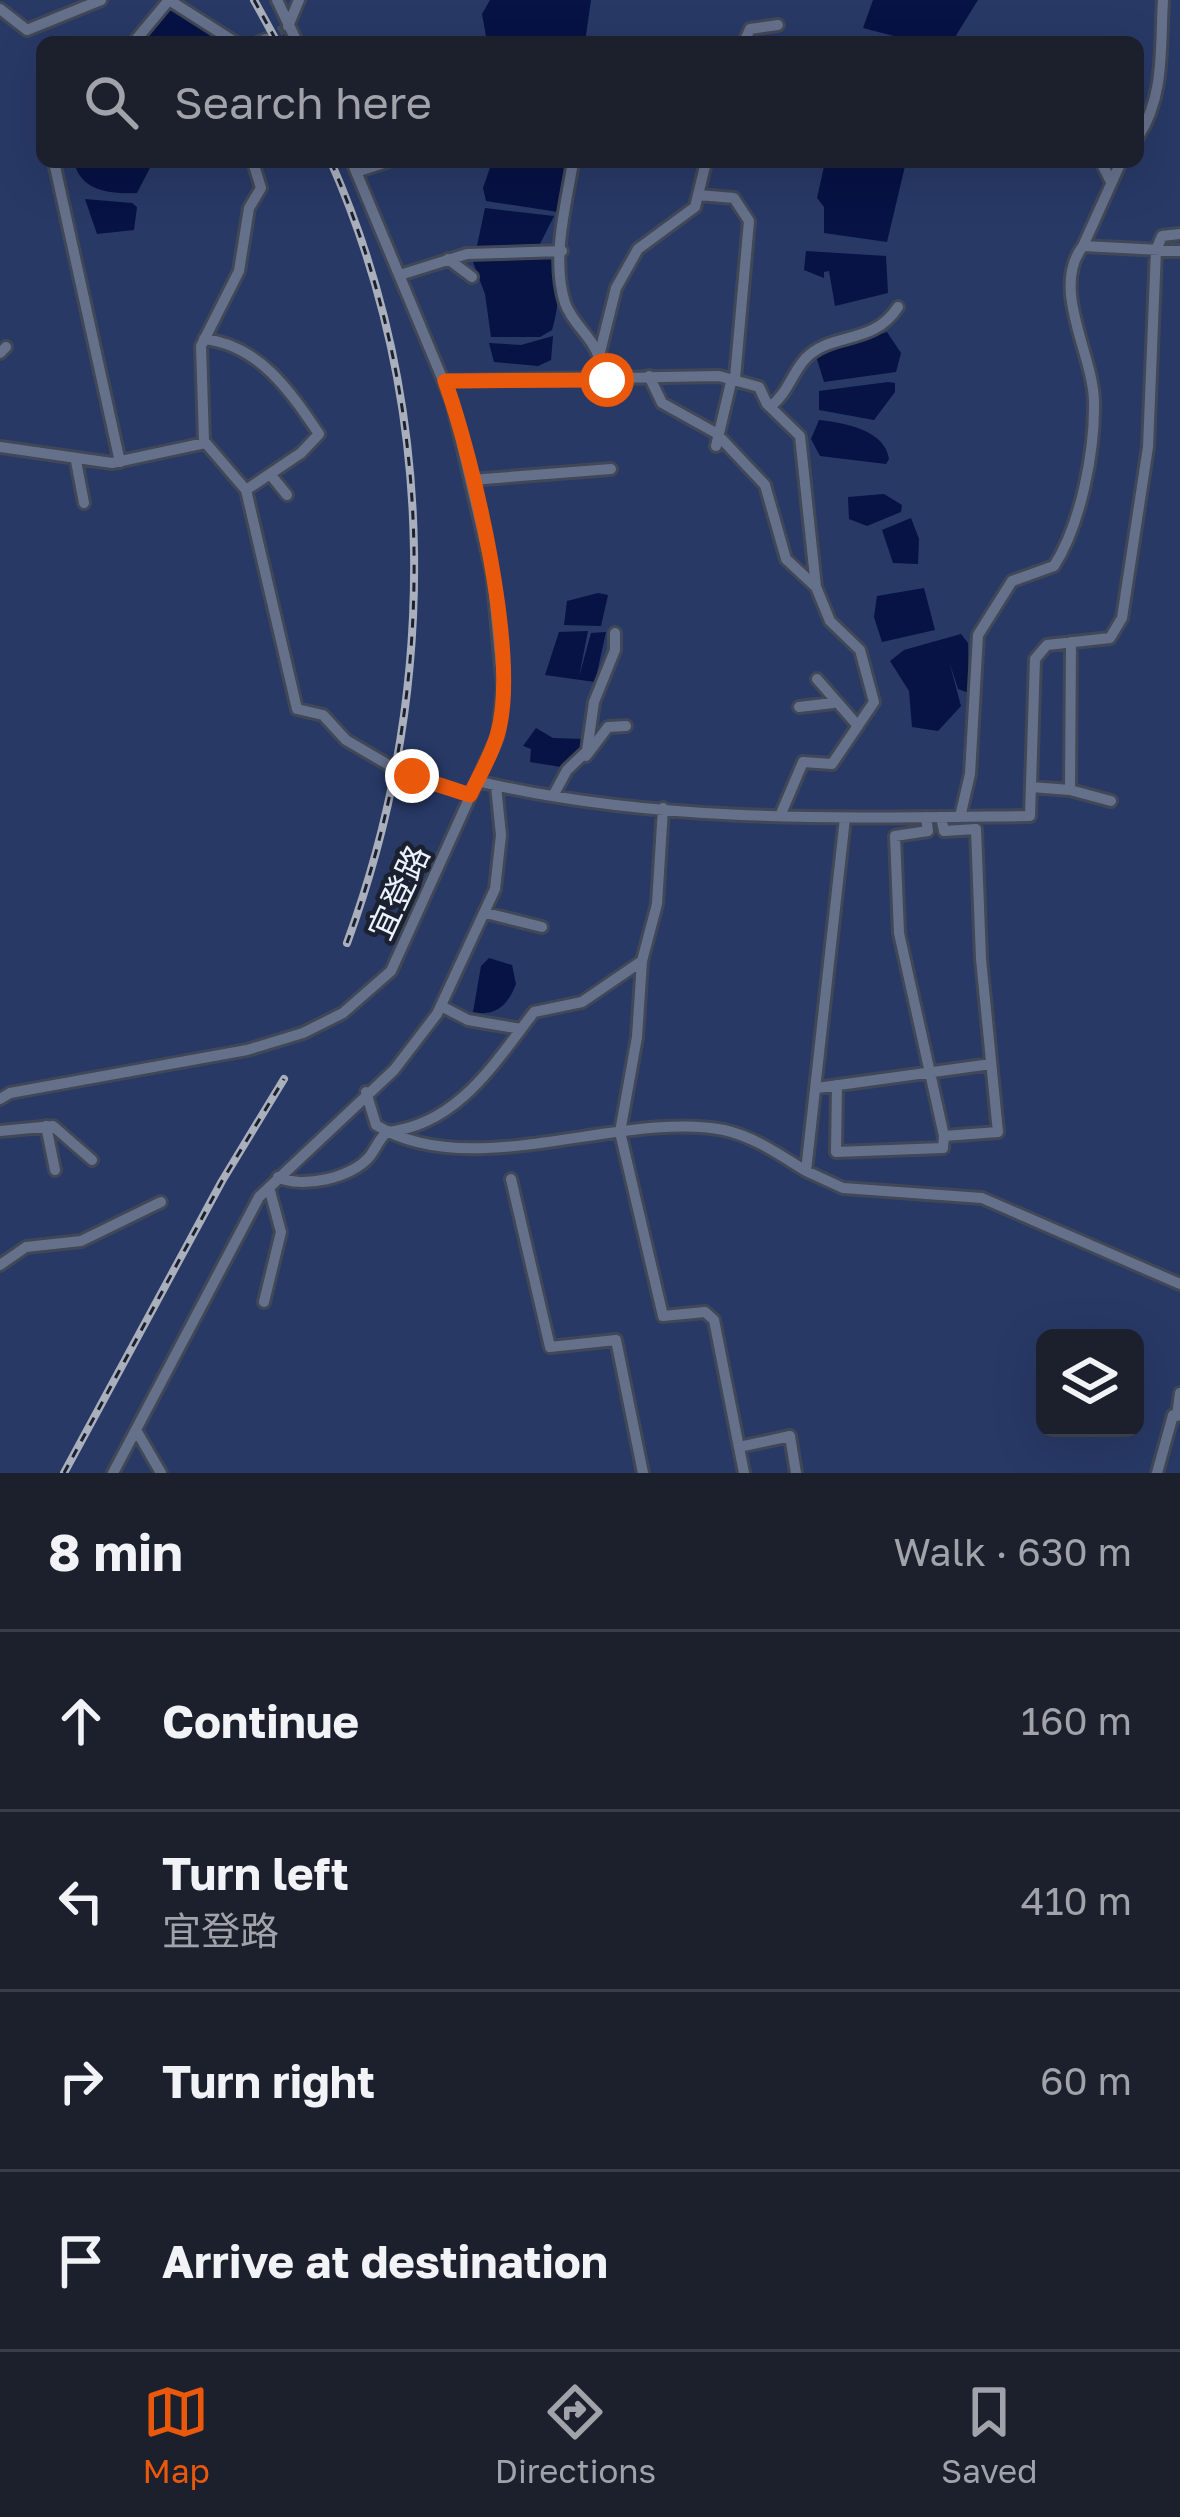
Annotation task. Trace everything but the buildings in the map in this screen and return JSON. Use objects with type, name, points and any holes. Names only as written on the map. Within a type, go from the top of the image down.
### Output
[{"type":"street","points":[[0,9],[27,30],[101,0]]},
{"type":"street","points":[[139,36],[169,0],[226,36]]},
{"type":"street","points":[[277,0],[293,36]]},
{"type":"street","points":[[287,27],[299,0]]},
{"type":"street","points":[[1144,128],[1154,112],[1158,91],[1163,0]]},
{"type":"street","points":[[747,36],[750,28],[778,25]]},
{"type":"street","points":[[55,168],[120,462]]},
{"type":"street","points":[[255,168],[261,188],[249,208],[239,271],[204,339],[206,443],[245,490],[297,709],[323,715],[346,740],[404,774],[470,795]]},
{"type":"street","name":"宜登路","points":[[0,1099],[247,1050],[332,1020],[391,971],[498,735],[503,688],[492,573],[471,480],[445,381],[354,168]]},
{"type":"street","points":[[573,168],[562,213],[566,304],[595,343],[600,362]]},
{"type":"street","points":[[592,380],[616,288],[638,249],[685,216],[699,195],[705,168]]},
{"type":"street","points":[[1103,168],[1111,182]]},
{"type":"street","points":[[960,817],[970,774],[978,635],[1012,580],[1054,566],[1086,468],[1093,387],[1070,290],[1083,246],[1118,168]]},
{"type":"street","points":[[699,195],[734,198],[748,221],[734,378],[716,439]]},
{"type":"street","points":[[837,1085],[836,1151],[943,1148],[906,946],[899,933],[895,836],[928,831],[960,817],[1030,816],[1035,659],[1047,645],[1110,638],[1122,618],[1148,447],[1156,250],[1162,236],[1180,233]]},
{"type":"street","points":[[1083,246],[1180,250]]},
{"type":"street","points":[[403,274],[448,259],[509,250],[562,251]]},
{"type":"street","points":[[448,259],[472,277]]},
{"type":"street","points":[[770,407],[782,398],[806,359],[885,327],[898,307]]},
{"type":"street","points":[[204,339],[225,341],[262,361],[302,404],[319,434],[245,490]]},
{"type":"street","points":[[445,381],[592,380],[693,373],[734,378],[759,387],[770,407],[800,436],[818,564],[816,587]]},
{"type":"street","points":[[649,376],[662,403],[716,439],[765,485],[786,559],[816,587],[830,621],[851,638],[870,675],[874,710],[832,764],[802,763],[780,816]]},
{"type":"street","points":[[0,447],[120,462],[206,443]]},
{"type":"street","points":[[76,460],[84,503]]},
{"type":"street","points":[[471,480],[610,469]]},
{"type":"street","points":[[270,474],[287,495]]},
{"type":"street","points":[[583,757],[615,633]]},
{"type":"street","points":[[1070,790],[1071,641]]},
{"type":"street","points":[[817,679],[833,703],[858,726]]},
{"type":"street","points":[[800,707],[833,703]]},
{"type":"street","points":[[553,796],[566,770],[591,755],[608,727],[626,726]]},
{"type":"street","points":[[476,781],[553,796],[663,808],[780,816],[926,817],[976,829],[998,1132],[944,1136]]},
{"type":"street","points":[[113,1473],[259,1197],[394,1070],[442,1006],[495,890],[501,835],[496,786]]},
{"type":"street","points":[[1031,787],[1070,790],[1112,802]]},
{"type":"street","points":[[663,808],[657,904],[642,961],[637,1037],[620,1132],[663,1316],[705,1312],[714,1320],[744,1473]]},
{"type":"street","points":[[926,817],[928,831]]},
{"type":"street","points":[[806,1171],[845,818]]},
{"type":"street","points":[[486,913],[542,927]]},
{"type":"street","points":[[278,1178],[302,1184],[357,1166],[387,1132],[412,1130],[446,1115],[533,1012],[582,1002],[642,961]]},
{"type":"street","points":[[442,1006],[468,1020],[521,1029]]},
{"type":"street","points":[[818,1088],[992,1064]]},
{"type":"street","points":[[366,1092],[376,1125],[387,1132],[455,1145],[513,1146],[620,1132],[726,1131],[758,1141],[843,1188],[982,1198],[1180,1284]]},
{"type":"street","points":[[0,1131],[46,1126],[67,1136],[92,1160]]},
{"type":"street","points":[[46,1126],[55,1170]]},
{"type":"street","points":[[511,1179],[550,1347],[616,1340],[643,1473]]},
{"type":"street","points":[[264,1302],[281,1232],[270,1190]]},
{"type":"street","points":[[0,1265],[26,1247],[81,1241],[161,1202]]},
{"type":"street","points":[[1156,1473],[1177,1416],[1180,1393]]},
{"type":"street","points":[[136,1430],[161,1473]]},
{"type":"street","points":[[739,1447],[790,1436],[796,1473]]},
{"type":"shaded area","points":[[0,0],[1180,0],[1180,1473],[0,1473]]},
{"type":"shaded area","points":[[490,0],[591,0],[586,36],[486,36],[482,14]]},
{"type":"shaded area","points":[[873,0],[978,0],[956,36],[894,36],[863,28]]},
{"type":"shaded area","points":[[171,8],[215,36],[146,36],[160,13]]},
{"type":"shaded area","points":[[76,168],[150,168],[137,193],[107,192],[90,185]]},
{"type":"shaded area","points":[[490,168],[568,168],[558,212],[486,201],[483,188]]},
{"type":"shaded area","points":[[824,168],[905,168],[887,242],[824,233],[824,207],[817,198]]},
{"type":"shaded area","points":[[85,199],[132,203],[137,207],[134,230],[97,234]]},
{"type":"shaded area","points":[[485,208],[554,216],[539,246],[477,246]]},
{"type":"shaded area","points":[[806,251],[886,256],[888,293],[835,306],[829,271],[824,278],[804,270]]},
{"type":"shaded area","points":[[547,253],[556,270],[558,290],[552,330],[540,337],[491,337],[485,294],[473,262],[481,255]]},
{"type":"shaded area","points":[[887,332],[901,353],[896,372],[824,382],[816,356]]},
{"type":"shaded area","points":[[553,336],[551,360],[538,366],[494,362],[489,343],[521,345]]},
{"type":"shaded area","points":[[895,383],[895,392],[874,420],[819,410],[819,391]]},
{"type":"shaded area","points":[[819,420],[872,435],[886,449],[886,464],[820,456],[811,439]]},
{"type":"shaded area","points":[[884,494],[902,505],[901,512],[867,526],[849,519],[848,497]]},
{"type":"shaded area","points":[[911,518],[919,539],[918,564],[893,563],[882,530]]},
{"type":"shaded area","points":[[924,588],[935,630],[882,642],[874,617],[877,596]]},
{"type":"shaded area","points":[[608,595],[601,626],[564,625],[567,601]]},
{"type":"shaded area","points":[[588,631],[579,677],[591,633],[606,632],[595,682],[545,675],[559,632]]},
{"type":"shaded area","points":[[961,634],[968,643],[969,693],[958,689],[949,661],[961,706],[938,731],[912,727],[909,691],[890,661],[904,650]]},
{"type":"shaded area","points":[[536,728],[553,738],[583,739],[576,758],[561,767],[530,762],[531,749],[523,746]]},
{"type":"shaded area","points":[[489,958],[512,965],[516,984],[500,1008],[473,1012],[481,966]]},
{"type":"tunnel","points":[[271,36],[285,28]]},
{"type":"railway","points":[[254,0],[274,36]]},
{"type":"railway","points":[[333,168],[366,256],[392,353],[408,451],[414,551],[411,650],[398,750],[377,847],[347,943]]},
{"type":"railway","points":[[64,1473],[222,1181],[284,1079]]},
{"type":"route","points":[[412,776],[470,795],[498,735],[503,688],[492,573],[445,381],[607,380]]}]
